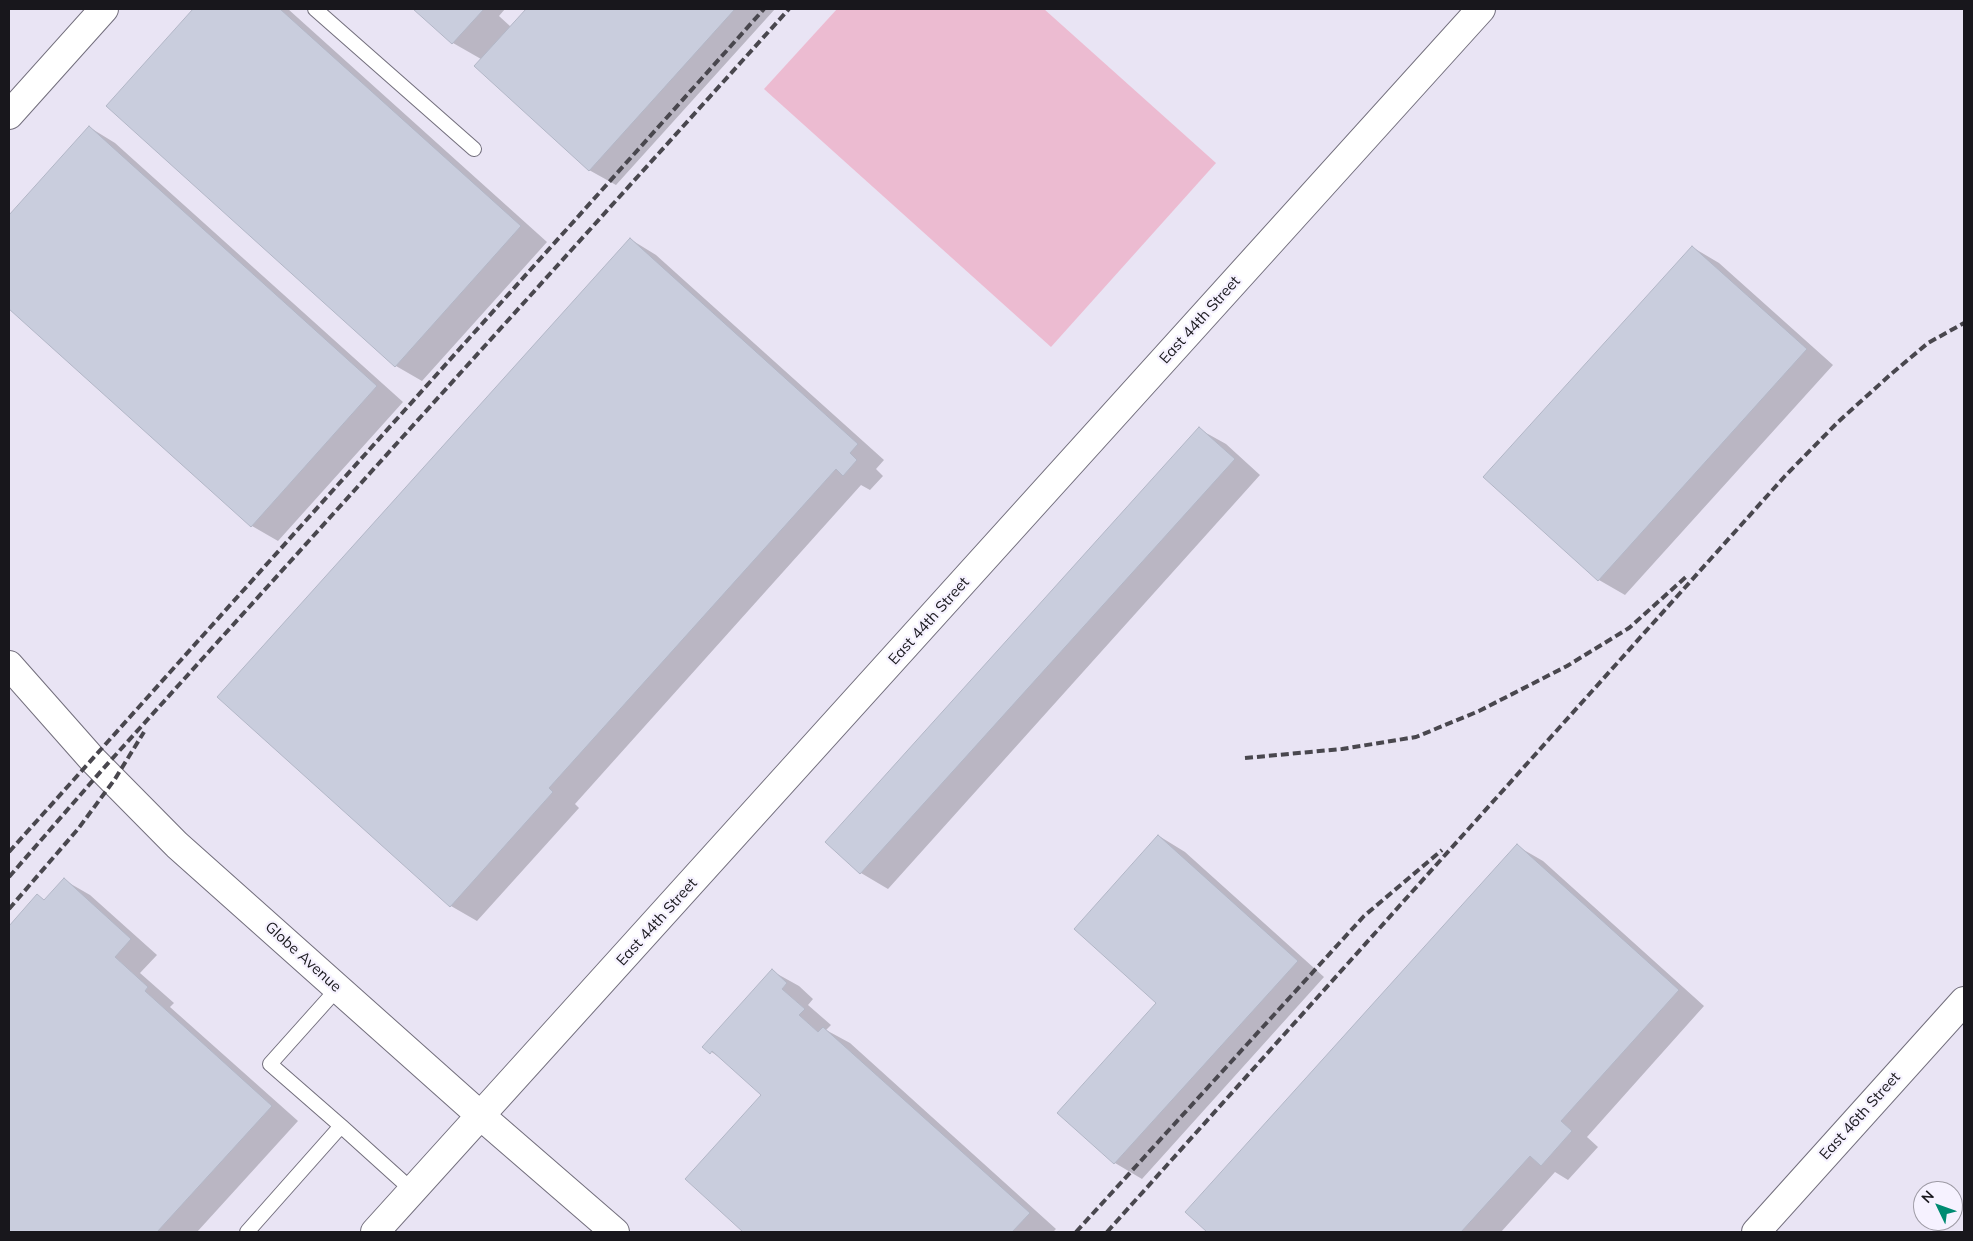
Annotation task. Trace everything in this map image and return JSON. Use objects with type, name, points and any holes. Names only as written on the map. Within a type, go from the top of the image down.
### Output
[{"type":"street","points":[[9,115],[104,9]]},
{"type":"street","name":"East 44th Street","points":[[375,1232],[1481,9]]},
{"type":"street","name":"Globe Avenue","points":[[9,665],[93,760],[177,845],[481,1116],[615,1232]]},
{"type":"street","name":"East 46th Street","points":[[1756,1232],[1964,1001]]},
{"type":"lane","points":[[315,9],[474,149]]},
{"type":"lane","points":[[338,988],[270,1064],[413,1191]]},
{"type":"lane","points":[[247,1232],[341,1126]]},
{"type":"shaded area","points":[[837,9],[1044,9],[1216,163],[1051,347],[764,89]]},
{"type":"building","points":[[193,9],[280,9],[521,226],[395,367],[106,106]]},
{"type":"building","points":[[413,9],[484,9],[452,44]]},
{"type":"building","points":[[526,9],[735,9],[589,171],[474,66]]},
{"type":"building","points":[[89,126],[377,386],[251,527],[9,309],[9,215]]},
{"type":"building","points":[[630,238],[858,444],[850,453],[857,460],[843,476],[836,469],[549,788],[553,792],[450,907],[217,697]]},
{"type":"building","points":[[1692,246],[1807,349],[1598,581],[1483,477]]},
{"type":"building","points":[[1199,427],[1235,459],[860,874],[825,842]]},
{"type":"building","points":[[1158,835],[1298,961],[1114,1164],[1057,1113],[1156,1003],[1074,929]]},
{"type":"building","points":[[1517,844],[1679,990],[1561,1121],[1572,1131],[1541,1166],[1530,1156],[1461,1232],[1207,1232],[1185,1212]]},
{"type":"building","points":[[64,878],[131,939],[115,957],[148,987],[145,991],[272,1106],[157,1232],[9,1232],[9,926],[37,894],[44,900]]},
{"type":"building","points":[[772,969],[787,983],[782,989],[805,1009],[799,1015],[818,1032],[823,1027],[1030,1213],[1012,1232],[743,1232],[685,1179],[761,1095],[712,1051],[710,1054],[702,1047]]},
{"type":"railway","points":[[9,852],[764,9]]},
{"type":"railway","points":[[9,877],[102,770],[789,9]]},
{"type":"railway","points":[[1107,1232],[1785,476],[1838,422],[1890,375],[1928,343],[1964,323]]},
{"type":"railway","points":[[1245,758],[1342,749],[1416,737],[1479,711],[1567,666],[1629,628],[1687,576]]},
{"type":"railway","points":[[9,909],[78,829],[115,779],[144,732]]},
{"type":"railway","points":[[1076,1232],[1364,916],[1442,850]]}]
